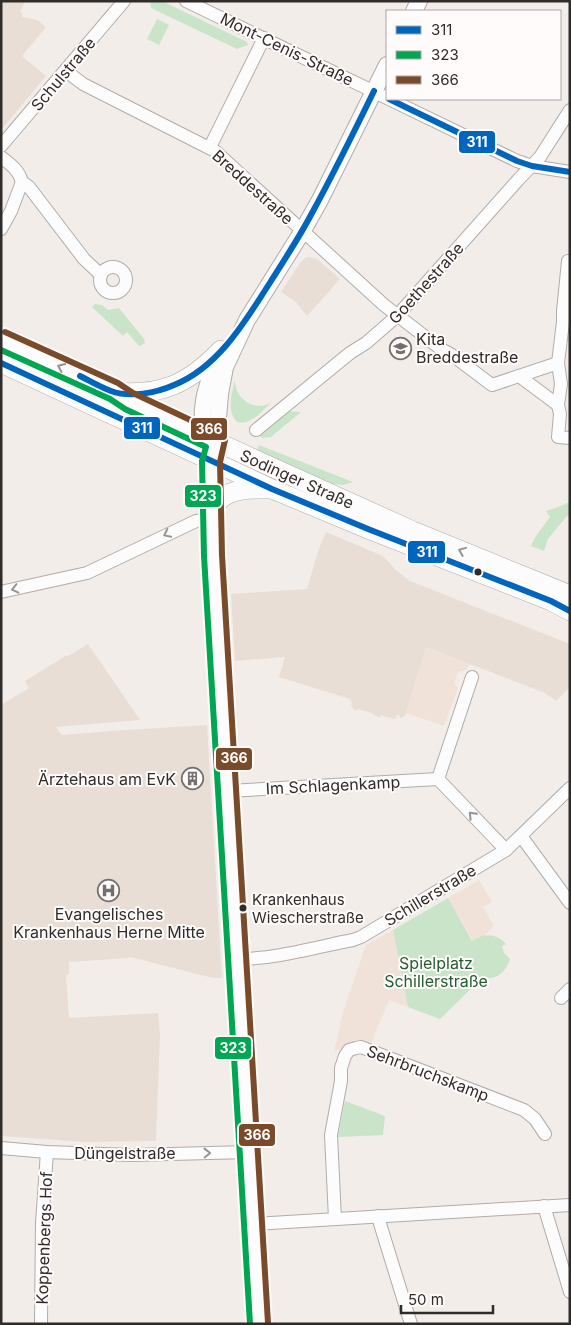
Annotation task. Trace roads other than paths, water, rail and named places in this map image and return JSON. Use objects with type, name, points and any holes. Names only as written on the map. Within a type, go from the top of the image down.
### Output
[{"type":"main road","name":"Sodinger Straße","points":[[1,340],[114,391],[129,401],[210,439],[413,531],[570,595]]},
{"type":"main road","points":[[114,391],[136,393],[160,390],[182,382],[221,350]]},
{"type":"main road","name":"Sodinger Straße","points":[[1,363],[272,489],[551,601],[570,611]]},
{"type":"main road","points":[[213,514],[222,498],[231,493],[251,489],[272,489]]},
{"type":"street","name":"Schulstraße","points":[[1,146],[124,1]]},
{"type":"street","name":"Mont-Cenis-Straße","points":[[186,1],[383,96]]},
{"type":"street","points":[[210,147],[264,38]]},
{"type":"street","name":"Breddestraße","points":[[66,71],[83,84],[146,117],[210,147],[302,232],[398,316],[497,389],[519,376],[558,363]]},
{"type":"street","points":[[210,439],[228,358],[246,320],[302,232],[383,96],[386,72]]},
{"type":"street","name":"Mont-Cenis-Straße","points":[[391,100],[517,161],[532,166],[570,172]]},
{"type":"street","name":"Goethestraße","points":[[256,430],[398,316],[544,152],[570,110]]},
{"type":"street","points":[[1,157],[17,171],[22,182],[28,187],[84,259],[101,275]]},
{"type":"street","points":[[1,229],[11,211],[22,182]]},
{"type":"street","points":[[568,261],[563,312],[564,322],[558,363],[561,384],[558,405],[560,414],[558,436],[570,438]]},
{"type":"street","points":[[246,320],[221,350],[204,397],[202,414],[210,439],[213,555],[259,1324]]},
{"type":"street","points":[[519,376],[558,405]]},
{"type":"street","points":[[1,592],[87,573],[213,514]]},
{"type":"street","points":[[472,677],[438,779],[506,850]]},
{"type":"street","name":"Im Schlagenkamp","points":[[228,791],[438,779]]},
{"type":"street","name":"Schillerstraße","points":[[238,959],[282,954],[361,937],[506,850],[570,788]]},
{"type":"street","points":[[521,836],[570,904]]},
{"type":"street","name":"Sehrbruchskamp","points":[[335,1218],[331,1135],[341,1081],[341,1068],[349,1050],[361,1047],[524,1110],[535,1119],[545,1134]]},
{"type":"street","name":"Düngelstraße","points":[[1,1148],[46,1152],[132,1155],[249,1152]]},
{"type":"street","name":"Koppenbergs Hof","points":[[41,1324],[42,1223],[46,1152]]},
{"type":"street","points":[[254,1224],[570,1205]]},
{"type":"street","points":[[544,1206],[570,1292]]},
{"type":"street","points":[[378,1216],[411,1324]]},
{"type":"place","name":"Kita Breddestraße","points":[[400,348]]},
{"type":"place","name":"Ärztehaus am EvK","points":[[192,779]]},
{"type":"place","name":"Evangelisches Krankenhaus Herne Mitte","points":[[109,890]]},
{"type":"place","name":"Krankenhaus Wiescherstraße","points":[[243,908]]},
{"type":"park label","name":"Spielplatz Schillerstraße","points":[[436,972]]}]
